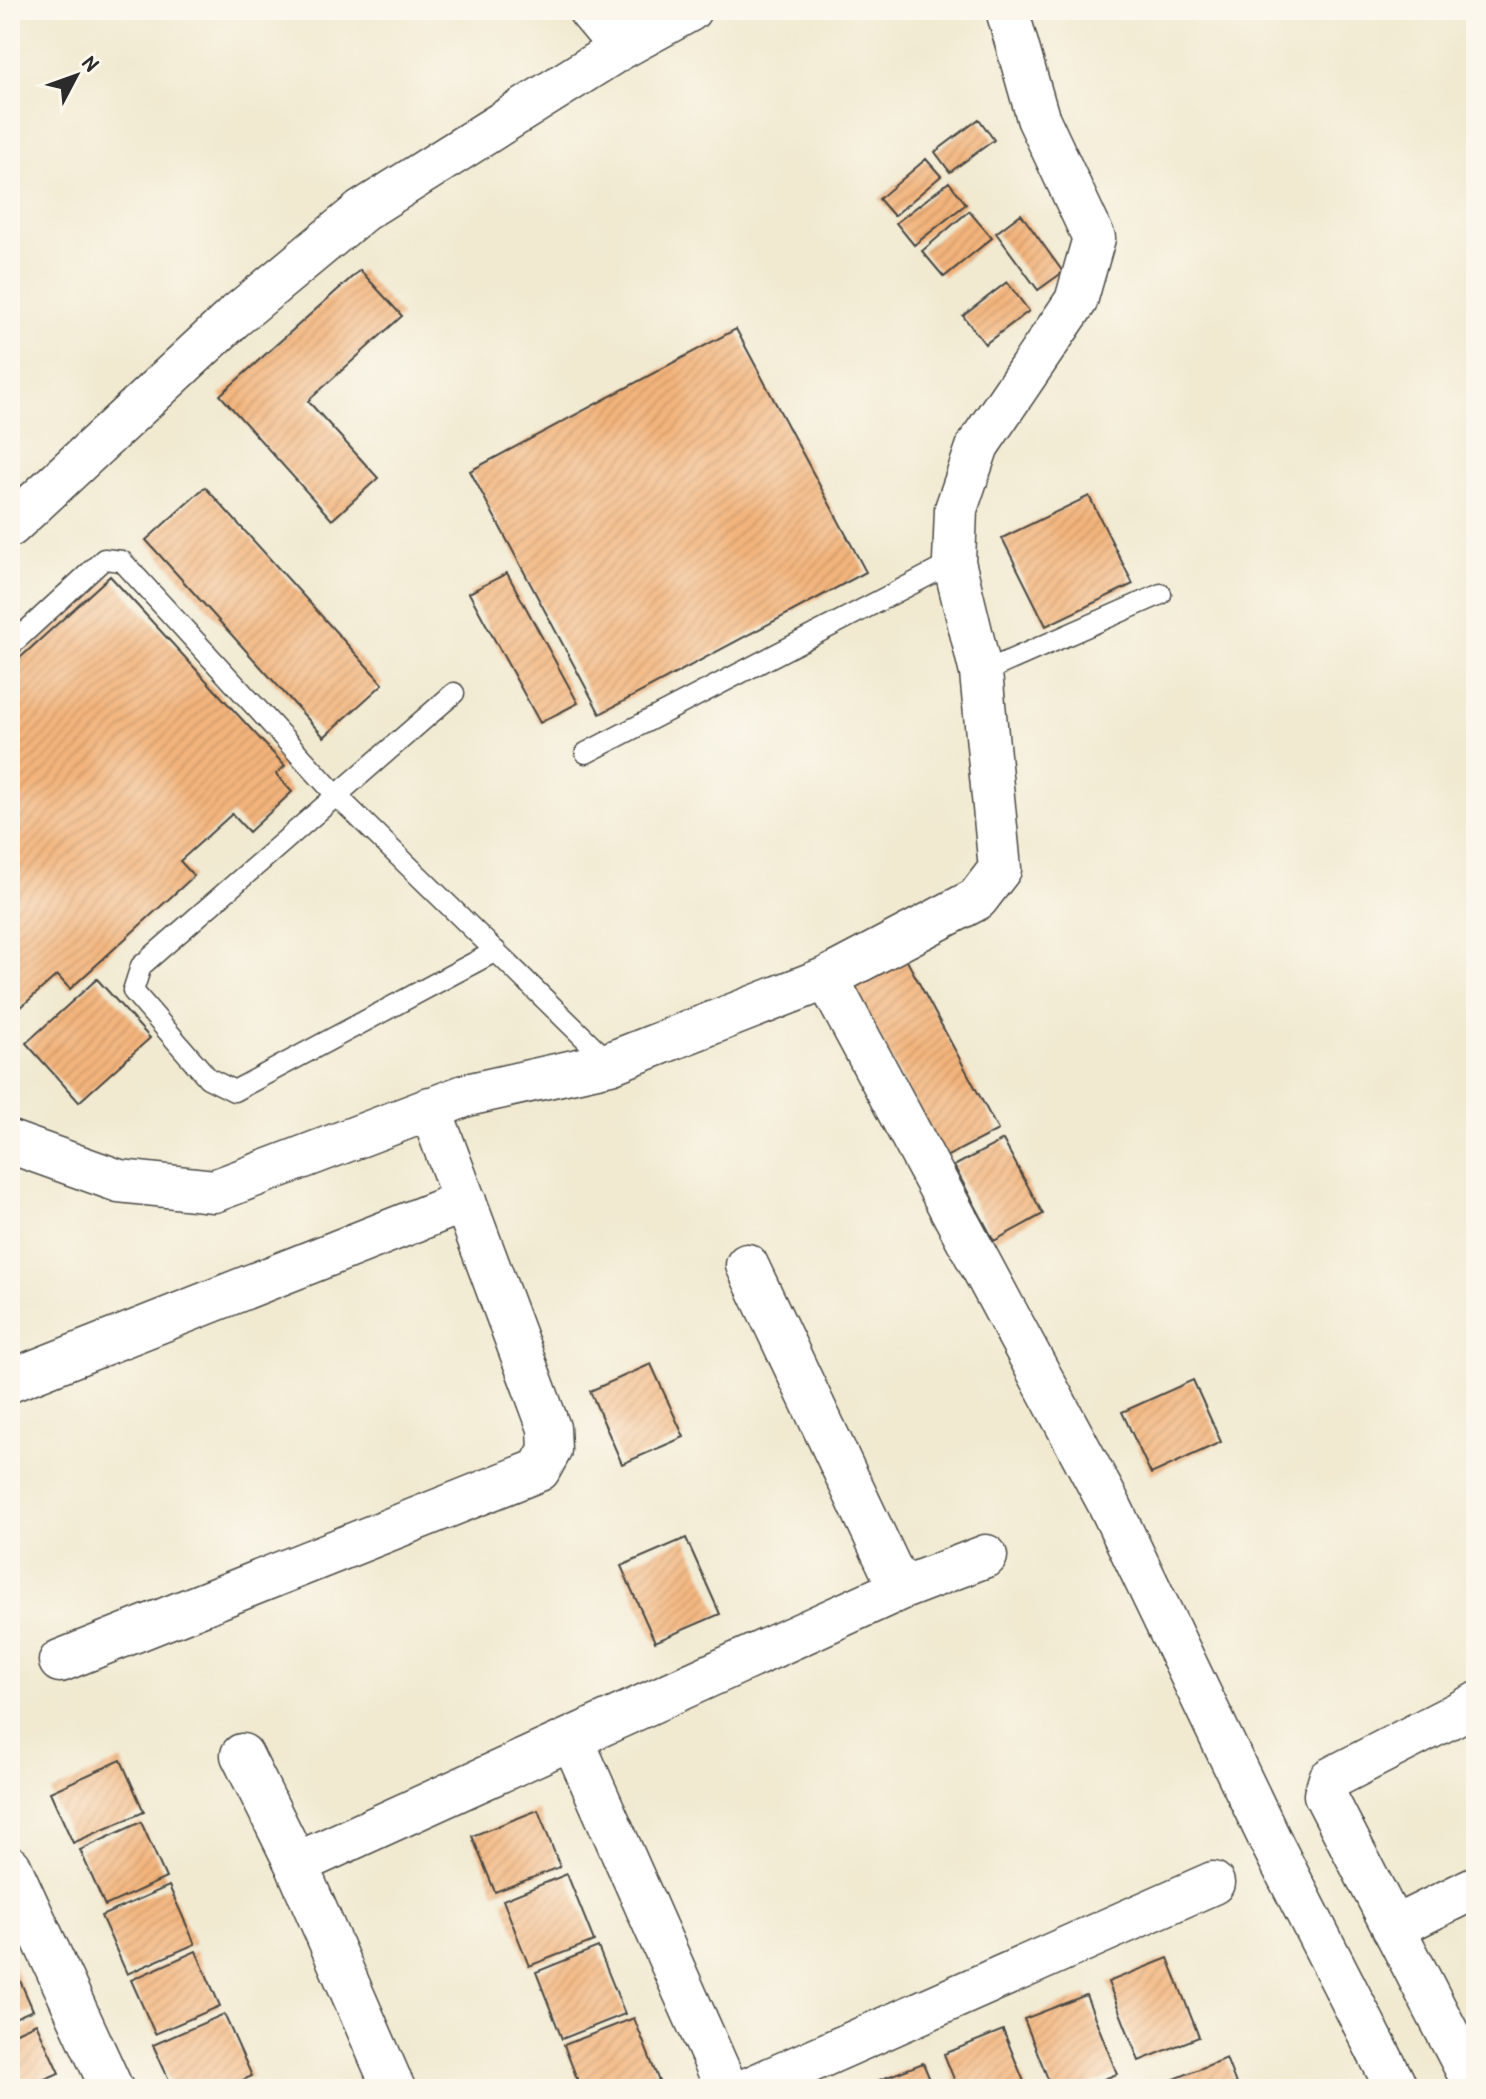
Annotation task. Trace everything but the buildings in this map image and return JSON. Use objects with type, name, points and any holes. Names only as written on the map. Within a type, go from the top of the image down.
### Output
[{"type":"street","points":[[589,10],[621,48]]},
{"type":"street","points":[[10,526],[233,318],[362,211],[621,48],[690,10]]},
{"type":"street","points":[[10,1142],[119,1181],[214,1191],[467,1095],[610,1063],[827,978],[977,899],[1000,869],[981,673],[954,562],[956,509],[978,445],[1076,301],[1094,238],[1038,118],[1007,10]]},
{"type":"street","points":[[827,978],[1109,1504],[1273,1846],[1397,2089]]},
{"type":"street","points":[[60,1661],[539,1470],[550,1450],[549,1428],[430,1108]]},
{"type":"street","points":[[10,1381],[465,1201]]},
{"type":"street","points":[[747,1265],[900,1589]]},
{"type":"street","points":[[296,1864],[573,1741],[900,1589],[986,1556]]},
{"type":"street","points":[[1476,1704],[1330,1779],[1325,1795],[1476,2088]]},
{"type":"street","points":[[573,1741],[727,2089]]},
{"type":"street","points":[[242,1755],[296,1864],[394,2089]]},
{"type":"street","points":[[10,1867],[112,2089]]},
{"type":"street","points":[[748,2089],[1213,1883]]},
{"type":"street","points":[[1393,1928],[1476,1887]]},
{"type":"lane","points":[[10,646],[104,559],[122,561],[338,797],[610,1063]]},
{"type":"lane","points":[[586,753],[954,562]]},
{"type":"lane","points":[[981,673],[1161,594]]},
{"type":"lane","points":[[454,693],[141,966],[133,991],[208,1078],[234,1091],[496,951]]}]
